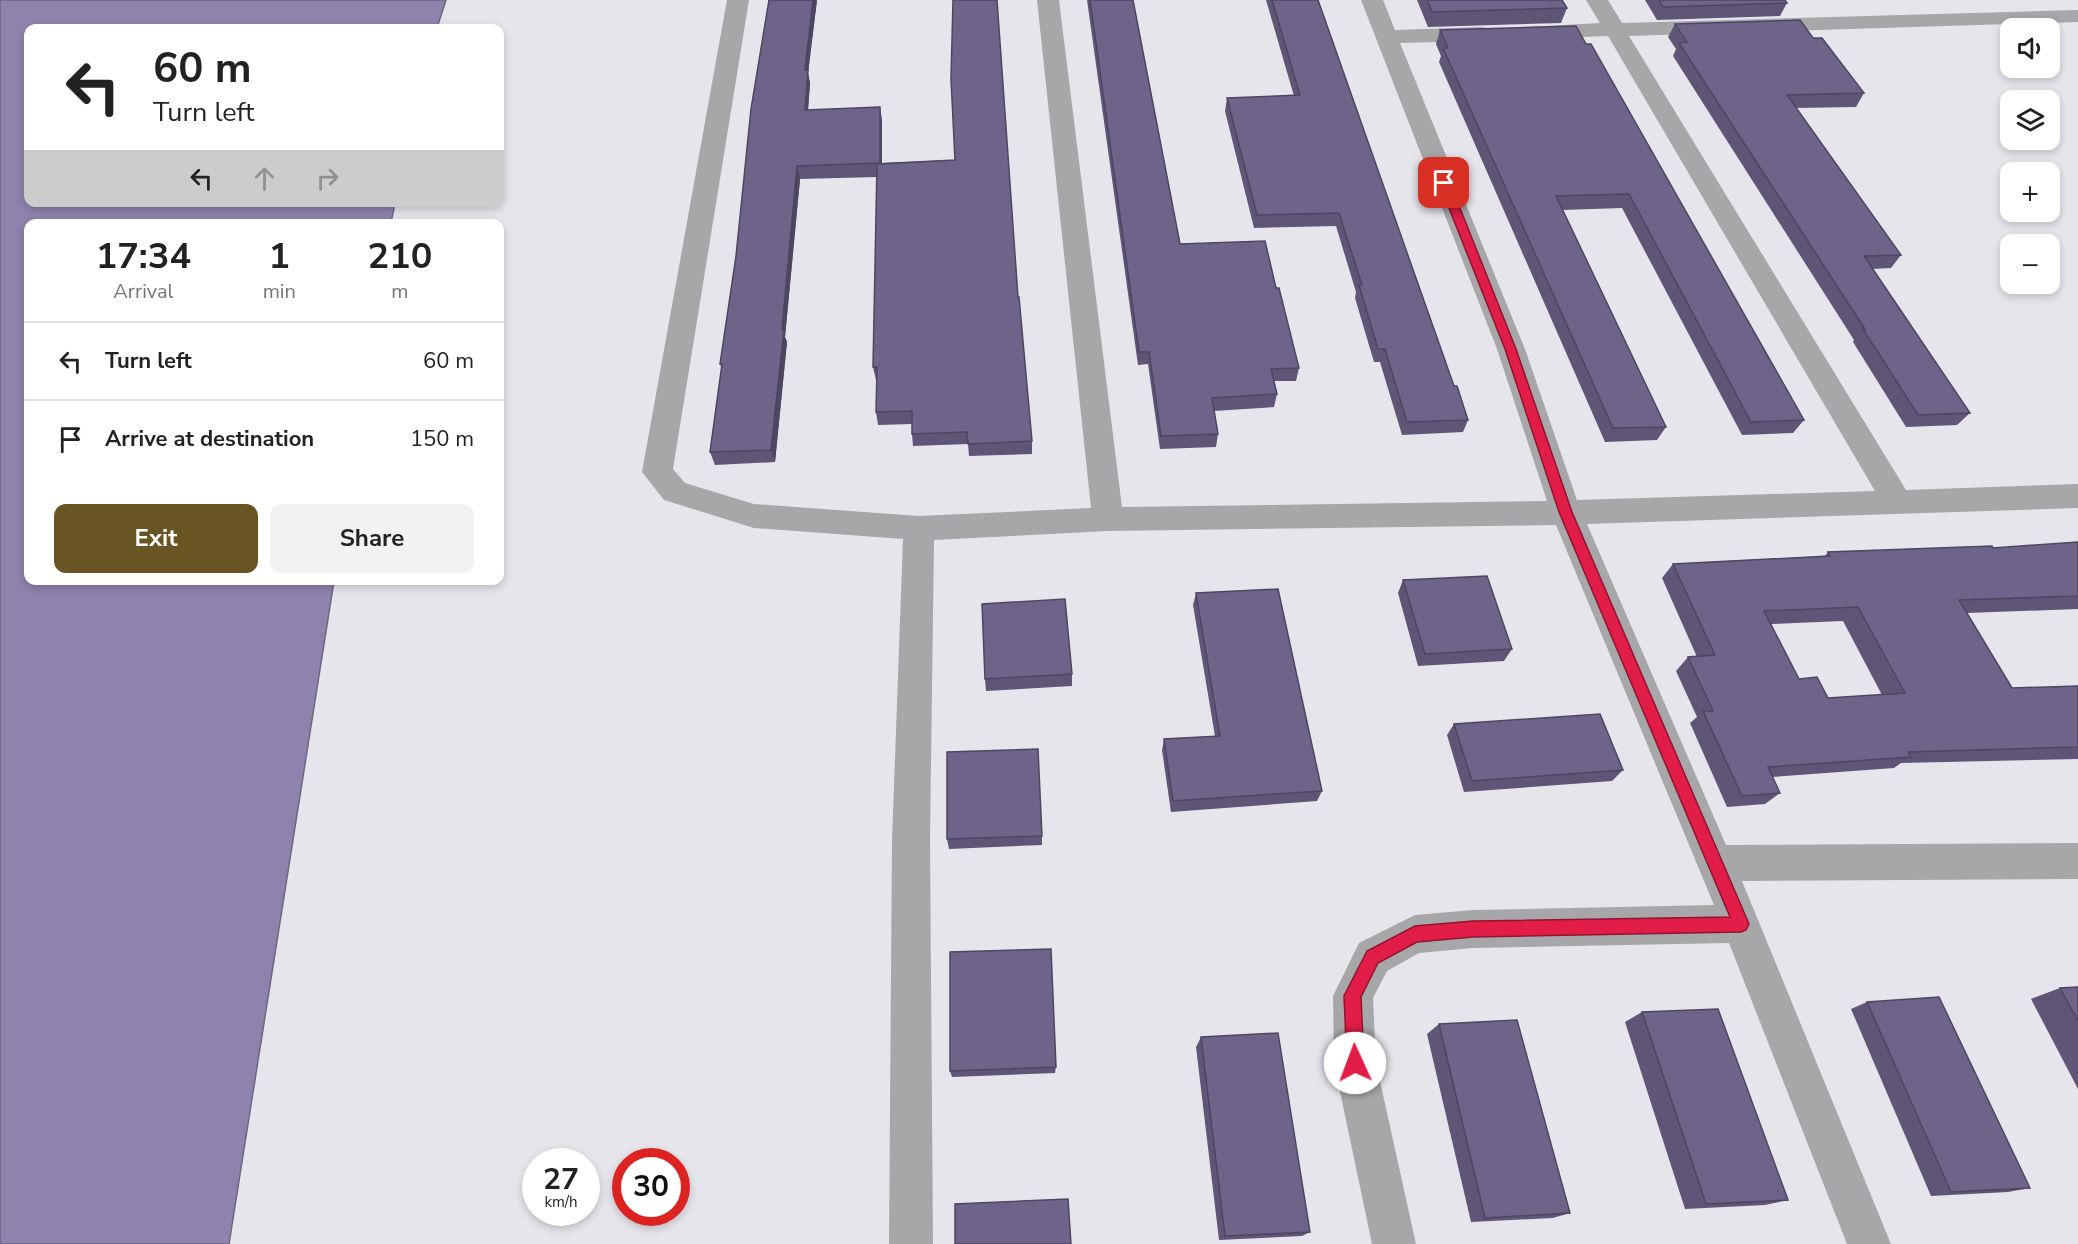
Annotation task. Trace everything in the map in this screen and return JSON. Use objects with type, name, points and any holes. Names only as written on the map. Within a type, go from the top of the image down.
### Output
[{"type":"street","points":[[738,0],[657,472],[675,492],[754,516],[919,528],[1108,519],[1468,516],[2078,496]]},
{"type":"street","points":[[1047,0],[1108,519]]},
{"type":"street","points":[[1372,0],[1511,349],[1566,512],[1741,924],[1869,1244]]},
{"type":"street","points":[[1597,0],[1897,501]]},
{"type":"street","points":[[1818,0],[1837,23]]},
{"type":"street","points":[[2041,0],[2067,16],[2078,38]]},
{"type":"street","points":[[1387,37],[2067,16]]},
{"type":"street","points":[[911,1244],[911,840],[919,528]]},
{"type":"street","points":[[1714,863],[2078,861]]},
{"type":"street","points":[[1394,1244],[1355,1063],[1353,996],[1373,957],[1415,934],[1473,929],[1741,924]]},
{"type":"shaded area","points":[[0,0],[446,0],[438,24],[24,24],[24,207],[394,207],[392,219],[24,219],[24,585],[333,585],[229,1244],[0,1244]]},
{"type":"building","points":[[769,0],[813,0],[805,70],[808,69],[805,110],[880,107],[880,163],[797,166],[782,329],[784,329],[771,450],[710,452],[736,256],[751,109]]},
{"type":"building","points":[[953,0],[997,0],[1018,297],[1032,441],[968,444],[967,432],[912,434],[912,411],[876,412],[877,367],[873,367],[877,164],[955,160],[951,79]]},
{"type":"building","points":[[1090,0],[1133,0],[1180,244],[1265,241],[1276,288],[1279,288],[1299,368],[1271,369],[1277,394],[1212,398],[1218,434],[1161,436],[1149,352],[1139,352]]},
{"type":"building","points":[[1272,0],[1318,0],[1468,420],[1407,422],[1385,349],[1378,349],[1359,285],[1362,285],[1339,213],[1257,215],[1227,98],[1300,95]]},
{"type":"building","points":[[1427,0],[1562,0],[1567,8],[1432,12]]},
{"type":"building","points":[[1659,0],[1785,0],[1787,3],[1663,7]]},
{"type":"building","points":[[1800,20],[1813,38],[1822,38],[1864,93],[1787,95],[1901,255],[1864,256],[1970,413],[1918,415],[1863,329],[1865,329],[1679,43],[1687,42],[1675,24]]},
{"type":"building","points":[[1576,26],[1586,44],[1591,44],[1804,420],[1751,422],[1629,194],[1556,196],[1666,427],[1613,428],[1443,48],[1448,48],[1440,30]]},
{"type":"building","points":[[2078,542],[2078,596],[1959,600],[2012,688],[2078,686],[2078,747],[1908,752],[1911,757],[1768,767],[1780,793],[1742,796],[1703,711],[1713,711],[1688,657],[1715,655],[1673,564],[1830,556],[1828,552],[1992,546],[1993,548]],"holes":[[[1858,607],[1905,693],[1828,698],[1817,677],[1799,679],[1764,611]]]},
{"type":"building","points":[[1487,576],[1512,649],[1425,654],[1403,580]]},
{"type":"building","points":[[1278,589],[1322,791],[1173,801],[1164,739],[1220,736],[1196,593]]},
{"type":"building","points":[[1065,599],[1072,674],[985,679],[982,604]]},
{"type":"building","points":[[1600,714],[1623,770],[1472,781],[1454,724]]},
{"type":"building","points":[[1038,749],[1042,836],[947,839],[947,752]]},
{"type":"building","points":[[1051,949],[1056,1067],[950,1071],[950,952]]},
{"type":"building","points":[[2078,987],[2078,1021],[2060,988]]},
{"type":"building","points":[[1939,997],[2030,1188],[1951,1192],[1867,1002]]},
{"type":"building","points":[[1718,1009],[1788,1200],[1706,1204],[1642,1012]]},
{"type":"building","points":[[1517,1020],[1570,1213],[1485,1218],[1439,1024]]},
{"type":"building","points":[[1278,1033],[1310,1232],[1225,1236],[1201,1037]]},
{"type":"building","points":[[1068,1199],[1071,1244],[955,1244],[955,1204]]},
{"type":"route","points":[[1355,1063],[1353,996],[1373,957],[1415,934],[1473,929],[1741,924],[1566,512],[1511,349],[1444,183]]}]
